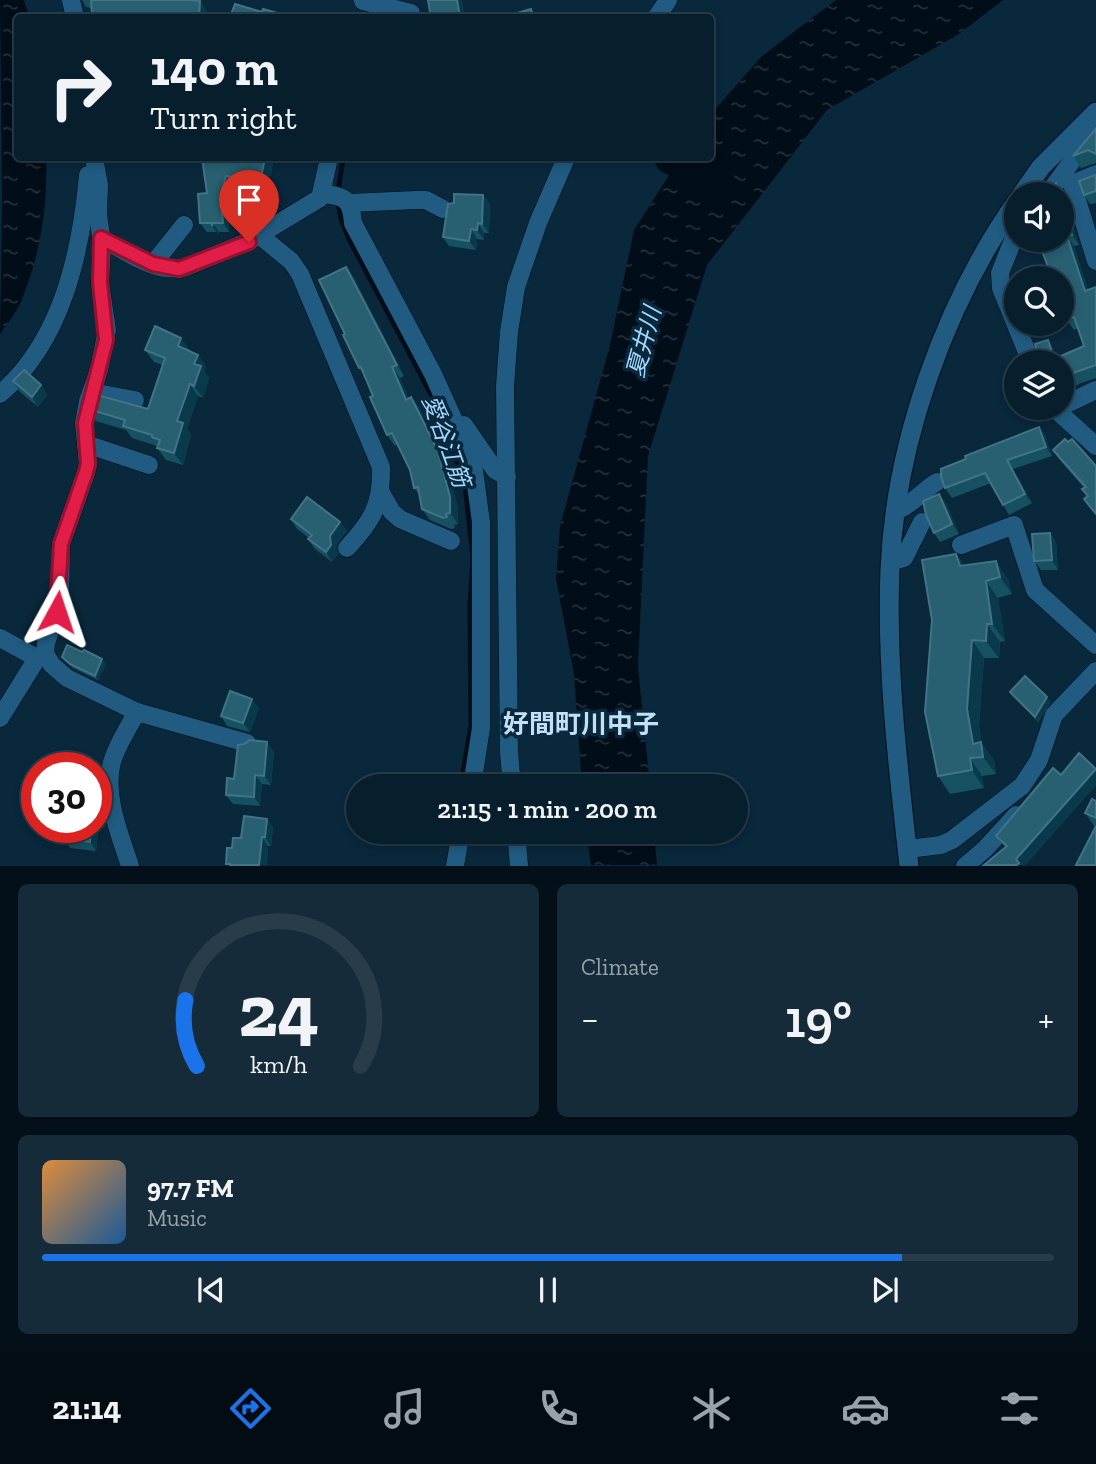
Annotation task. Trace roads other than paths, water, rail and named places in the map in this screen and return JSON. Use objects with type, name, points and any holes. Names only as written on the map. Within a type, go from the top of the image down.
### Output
[{"type":"street","points":[[363,0],[411,13]]},
{"type":"street","points":[[1030,182],[1041,167],[1096,112]]},
{"type":"street","points":[[1057,182],[1096,133]]},
{"type":"street","points":[[0,394],[22,372],[60,308],[80,234],[91,161]]},
{"type":"street","points":[[0,718],[41,656],[60,601],[61,544],[86,472],[85,423],[106,340],[100,283],[101,238],[97,214],[99,185],[92,161]]},
{"type":"street","points":[[101,238],[153,264],[168,268],[186,267],[249,242],[320,198],[328,161]]},
{"type":"street","points":[[511,774],[505,386],[509,332],[516,287],[538,223],[565,161]]},
{"type":"street","points":[[1035,182],[1041,167]]},
{"type":"street","points":[[1096,174],[1072,184],[1096,261]]},
{"type":"street","points":[[323,194],[341,196],[349,203],[353,223],[453,417],[473,463],[481,522],[481,728],[474,774]]},
{"type":"street","points":[[349,203],[426,200],[443,209]]},
{"type":"street","points":[[1004,222],[976,266],[933,363],[902,474],[896,511],[891,562],[891,689],[908,858],[952,840],[1022,786],[1039,760],[1054,715],[1096,671]]},
{"type":"street","points":[[153,264],[184,225]]},
{"type":"street","points":[[259,235],[291,261],[300,274],[381,467],[380,491],[369,523],[347,548]]},
{"type":"street","points":[[1010,252],[1000,274],[1001,288],[1026,350]]},
{"type":"street","points":[[1074,400],[1096,390]]},
{"type":"street","points":[[92,392],[135,400]]},
{"type":"street","points":[[453,417],[472,434],[495,470],[507,477]]},
{"type":"street","points":[[1070,420],[1096,446]]},
{"type":"street","points":[[86,444],[149,465]]},
{"type":"street","points":[[896,511],[937,482]]},
{"type":"street","points":[[380,491],[391,512],[400,519],[451,541]]},
{"type":"street","points":[[891,562],[904,558],[922,522]]},
{"type":"street","points":[[961,545],[1014,525],[1035,590],[1096,645]]},
{"type":"street","points":[[0,638],[41,656],[67,678],[137,712],[247,743]]},
{"type":"street","points":[[130,866],[118,827],[110,777],[116,752],[137,712]]},
{"type":"street","points":[[965,866],[1002,831],[1045,779],[1039,760]]},
{"type":"street","points":[[455,866],[459,844]]},
{"type":"street","points":[[517,844],[519,866]]},
{"type":"water","points":[[0,0],[24,0],[28,14],[14,14],[14,161],[46,161],[44,213],[33,267],[21,302],[0,334]]},
{"type":"water","name":"夏井川","points":[[836,0],[1003,0],[959,34],[827,110],[707,265],[648,456],[638,666],[649,774],[581,774],[574,674],[556,579],[560,526],[610,345],[634,230],[678,161],[714,161],[714,111],[762,56]]},
{"type":"water","points":[[588,844],[655,844],[657,865],[591,865]]},
{"type":"waterway","name":"愛谷江筋","points":[[374,14],[375,6]]},
{"type":"waterway","name":"愛谷江筋","points":[[338,192],[343,161]]},
{"type":"waterway","points":[[677,161],[718,180]]},
{"type":"waterway","name":"愛谷江筋","points":[[338,202],[349,239],[434,400],[465,485],[473,558],[470,606],[471,725],[463,774]]},
{"type":"district","name":"好間町川中子","points":[[581,724]]}]
